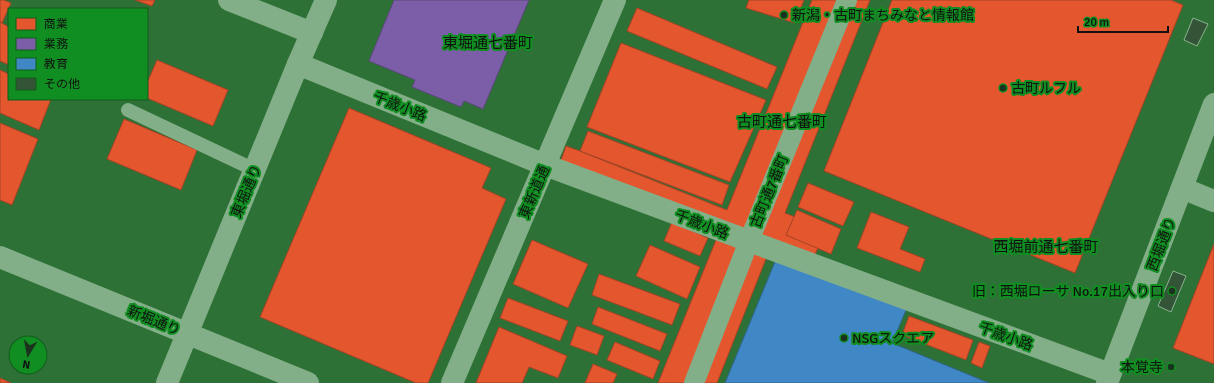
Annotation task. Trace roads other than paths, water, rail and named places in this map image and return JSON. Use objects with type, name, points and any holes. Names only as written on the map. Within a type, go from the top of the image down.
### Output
[{"type":"street","points":[[229,0],[312,33]]},
{"type":"street","name":"東堀通り","points":[[167,383],[298,64],[326,0]]},
{"type":"street","name":"東新道通","points":[[452,383],[615,0]]},
{"type":"street","name":"古町通7番町","points":[[694,383],[749,241],[847,0]]},
{"type":"street","name":"千歳小路","points":[[298,64],[545,165],[749,241],[1109,379]]},
{"type":"street","name":"西堀通り","points":[[1109,379],[1214,104]]},
{"type":"street","points":[[1182,188],[1214,201]]},
{"type":"street","name":"新堀通り","points":[[0,257],[308,383]]},
{"type":"lane","points":[[128,110],[255,170]]},
{"type":"place","name":"新潟・古町まちみなと情報館","points":[[784,15]]},
{"type":"place","name":"古町ルフル","points":[[1003,88]]},
{"type":"place","name":"旧：西堀ローサ No.17出入り口","points":[[1172,291]]},
{"type":"place","name":"NSGスクエア","points":[[844,338]]},
{"type":"place","name":"本覚寺","points":[[1171,367]]},
{"type":"district","name":"東堀通七番町","points":[[488,43]]},
{"type":"district","name":"古町通七番町","points":[[782,122]]},
{"type":"district","name":"西堀前通七番町","points":[[1046,247]]}]
